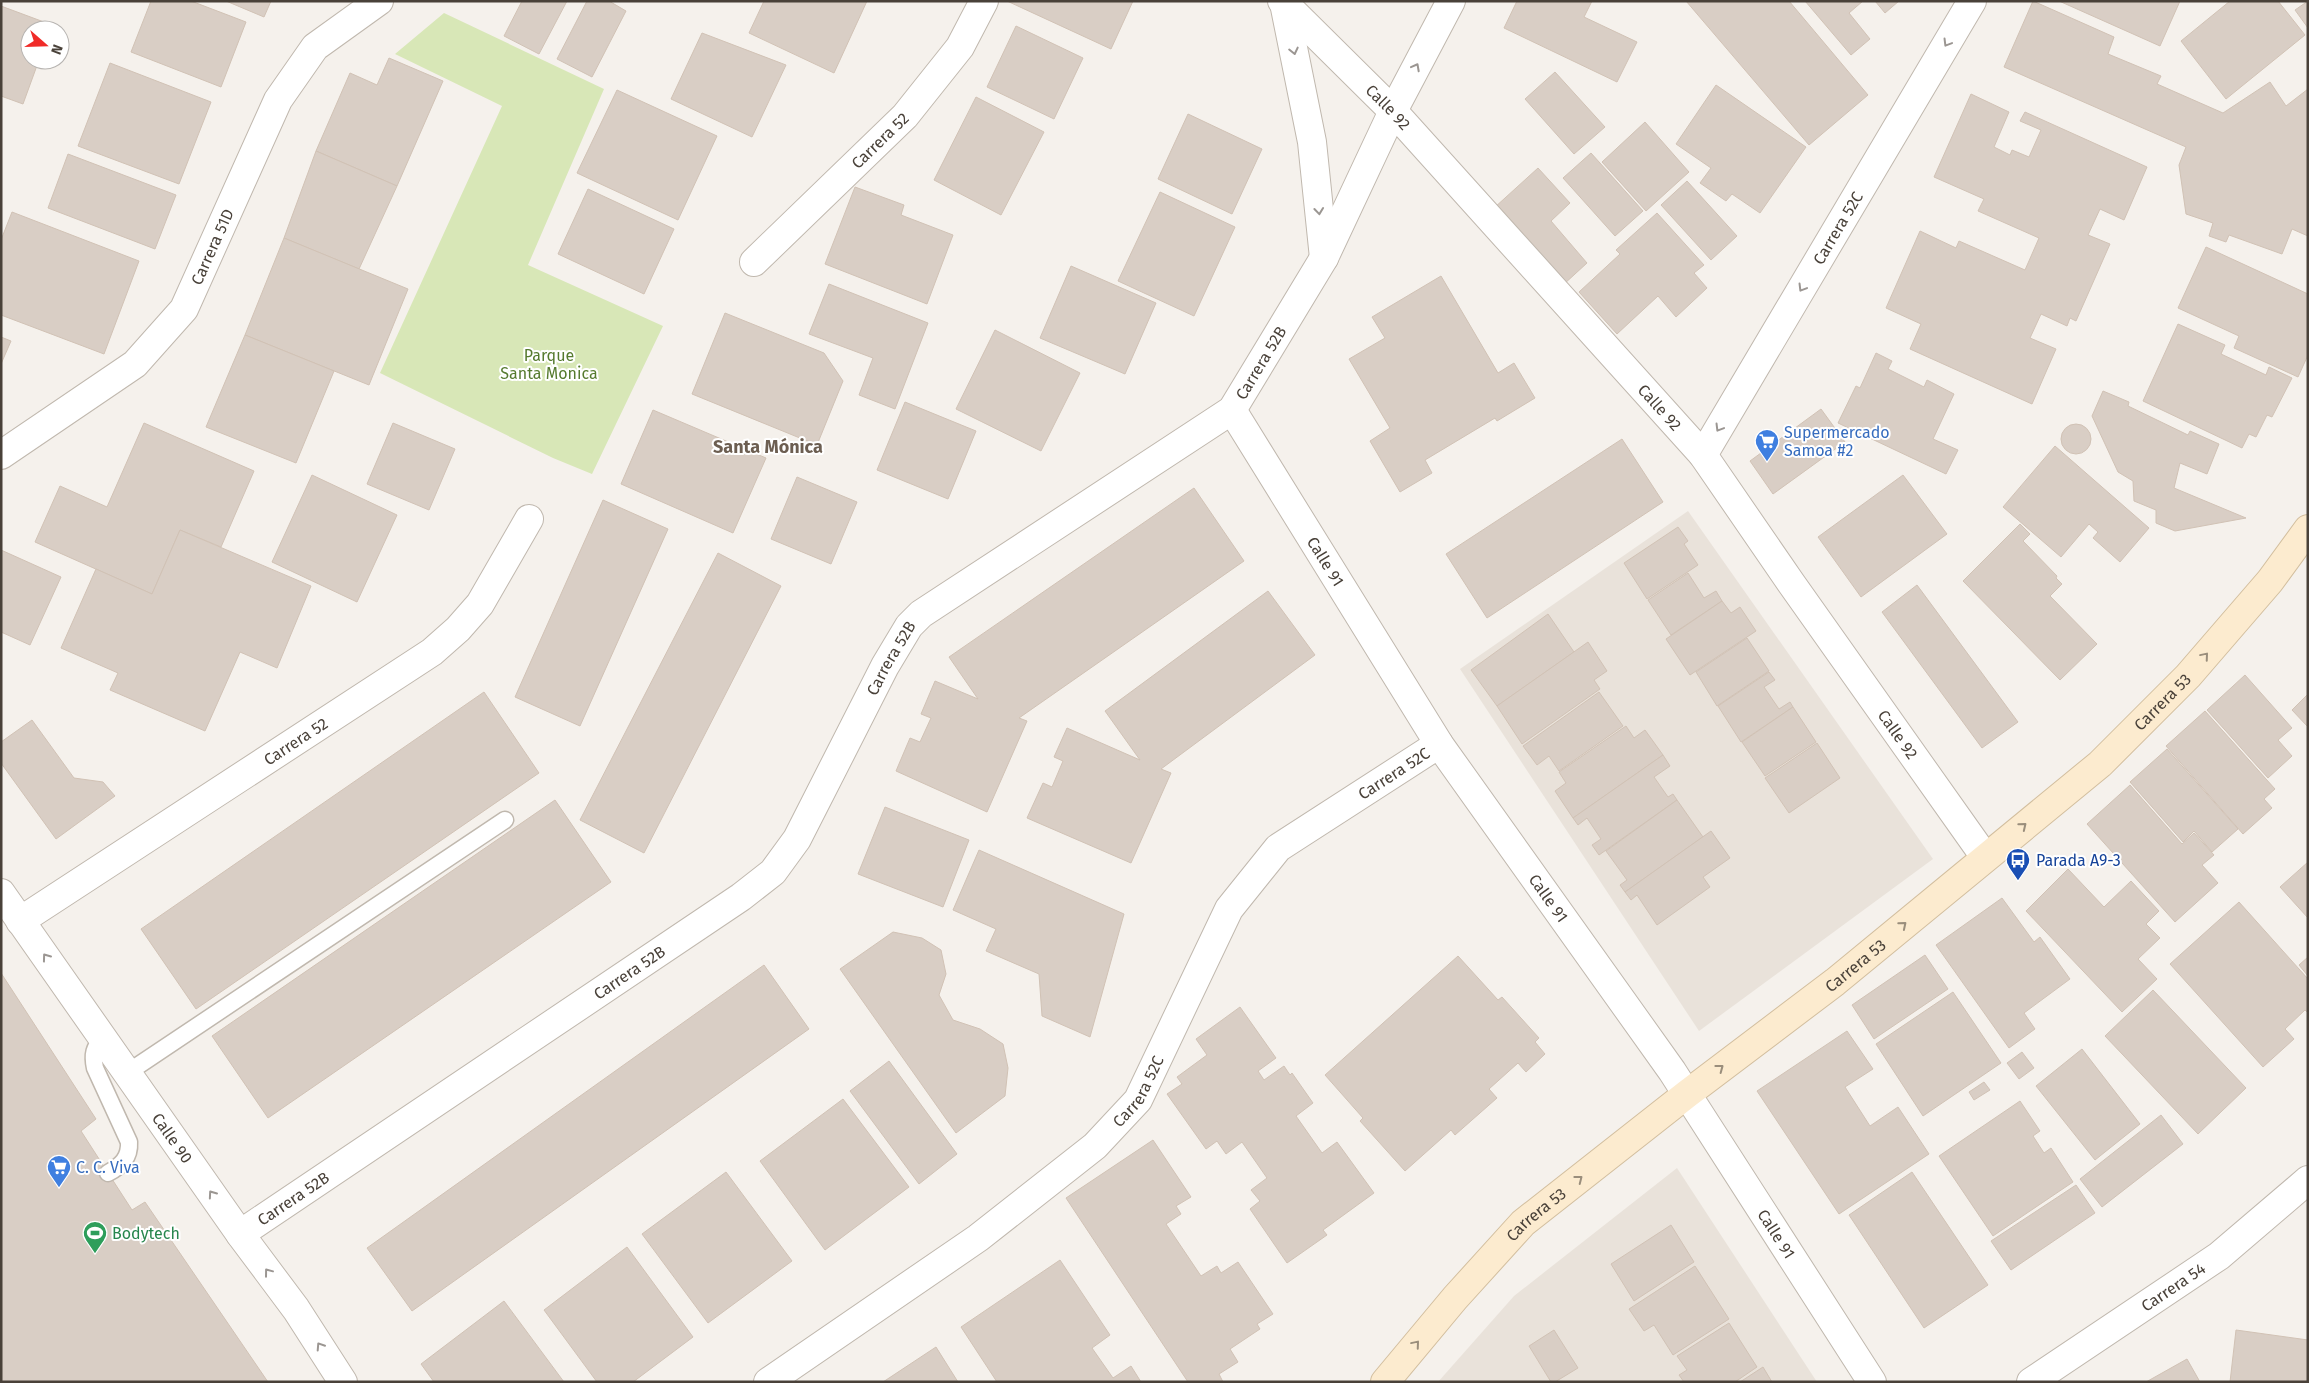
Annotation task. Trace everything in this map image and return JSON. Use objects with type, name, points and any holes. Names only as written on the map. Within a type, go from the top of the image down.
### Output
[{"type":"main road","name":"Carrera 53","points":[[1385,1382],[1455,1298],[1523,1223],[1687,1094],[1835,982],[2100,764],[2188,676],[2270,581],[2308,529]]},
{"type":"street","name":"Carrera 51D","points":[[1,455],[135,364],[184,309],[278,100],[315,47],[378,1]]},
{"type":"street","name":"Carrera 52","points":[[754,262],[905,116],[960,47],[984,1]]},
{"type":"street","name":"Carrera 52B","points":[[240,1234],[741,897],[773,872],[797,839],[884,666],[909,626],[922,614],[1232,410],[1324,258],[1393,111],[1451,1]]},
{"type":"street","name":"Carrera 52C","points":[[1703,455],[1972,1]]},
{"type":"street","name":"Calle 92","points":[[1283,2],[1393,111],[1703,455],[1802,599],[1985,857]]},
{"type":"street","points":[[1283,2],[1312,142],[1324,258]]},
{"type":"street","name":"Calle 91","points":[[1232,410],[1439,744],[1687,1094],[1872,1382]]},
{"type":"street","name":"Carrera 52","points":[[20,921],[432,652],[480,604],[530,519]]},
{"type":"street","name":"Carrera 52C","points":[[768,1382],[978,1238],[1095,1146],[1138,1100],[1228,909],[1278,848],[1439,744]]},
{"type":"street","name":"Calle 90","points":[[1,893],[240,1234],[296,1309],[343,1382]]},
{"type":"street","name":"Carrera 54","points":[[2030,1382],[2219,1256],[2308,1180]]},
{"type":"lane","points":[[127,1072],[505,820]]},
{"type":"lane","points":[[103,1037],[95,1046],[92,1056],[95,1068],[129,1142],[130,1149],[122,1164],[108,1173]]},
{"type":"shaded area","points":[[1688,511],[1933,859],[1699,1031],[1460,669]]},
{"type":"shaded area","points":[[1677,1168],[1817,1382],[1438,1382],[1514,1296]]},
{"type":"green space","name":"Parque Santa Monica","points":[[444,13],[604,89],[528,265],[663,326],[592,474],[553,458],[380,373],[502,106],[395,54]]},
{"type":"building","points":[[151,1],[191,1],[246,22],[221,87],[131,52]]},
{"type":"building","points":[[226,1],[271,1],[264,17]]},
{"type":"building","points":[[522,1],[567,1],[539,54],[504,36]]},
{"type":"building","points":[[587,1],[609,1],[626,11],[592,77],[557,59]]},
{"type":"building","points":[[764,1],[867,1],[834,73],[749,33]]},
{"type":"building","points":[[1007,1],[1133,1],[1111,49]]},
{"type":"building","points":[[1517,1],[1592,1],[1584,17],[1637,42],[1617,82],[1504,28]]},
{"type":"building","points":[[1686,1],[1789,1],[1868,95],[1809,145]]},
{"type":"building","points":[[1805,1],[1863,1],[1849,13],[1870,39],[1851,55]]},
{"type":"building","points":[[1875,1],[1899,1],[1885,13]]},
{"type":"building","points":[[2033,1],[2114,37],[2108,54],[2161,76],[2157,84],[2223,113],[2270,82],[2286,106],[2308,89],[2308,236],[2292,229],[2282,254],[2229,235],[2226,242],[2209,236],[2213,223],[2186,214],[2179,165],[2186,147],[2004,67]]},
{"type":"building","points":[[2059,1],[2180,1],[2160,46]]},
{"type":"building","points":[[2230,1],[2278,1],[2305,35],[2226,99],[2181,41]]},
{"type":"building","points":[[2308,1],[2308,28],[2295,10]]},
{"type":"building","points":[[1,6],[39,20],[20,20],[20,70],[35,70],[23,104],[1,96]]},
{"type":"building","points":[[1016,26],[1083,58],[1054,119],[987,87]]},
{"type":"building","points":[[702,33],[786,65],[752,137],[671,99]]},
{"type":"building","points":[[389,58],[443,81],[397,186],[316,151],[350,73],[377,85]]},
{"type":"building","points":[[110,63],[211,102],[179,184],[78,146]]},
{"type":"building","points":[[1555,72],[1605,127],[1574,154],[1525,99]]},
{"type":"building","points":[[1716,85],[1806,147],[1760,213],[1732,194],[1726,201],[1700,183],[1711,168],[1676,144]]},
{"type":"building","points":[[617,90],[717,136],[678,220],[577,173]]},
{"type":"building","points":[[1971,94],[2009,112],[1994,147],[2010,155],[2012,150],[2029,157],[2041,130],[2020,121],[2025,112],[2147,167],[2124,220],[2100,209],[2088,235],[2110,244],[2076,321],[2070,318],[2067,326],[2041,314],[2030,338],[2056,349],[2032,404],[1910,349],[1921,324],[1886,308],[1920,231],[1956,248],[1959,241],[2025,270],[2039,238],[1978,211],[1984,199],[1934,177]]},
{"type":"building","points":[[976,97],[1044,132],[1001,215],[934,180]]},
{"type":"building","points":[[1188,114],[1262,149],[1232,214],[1158,179]]},
{"type":"building","points":[[1645,122],[1689,172],[1646,211],[1602,162]]},
{"type":"building","points":[[316,151],[397,186],[359,269],[284,238]]},
{"type":"building","points":[[1591,153],[1643,211],[1615,236],[1563,178]]},
{"type":"building","points":[[68,154],[176,195],[155,249],[48,208]]},
{"type":"building","points":[[1538,168],[1570,203],[1551,221],[1587,263],[1563,285],[1494,208]]},
{"type":"building","points":[[1687,181],[1737,236],[1711,260],[1661,205]]},
{"type":"building","points":[[855,187],[904,205],[901,215],[953,235],[927,304],[825,264]]},
{"type":"building","points":[[588,189],[674,229],[644,294],[558,254]]},
{"type":"building","points":[[1160,192],[1235,227],[1194,316],[1118,281]]},
{"type":"building","points":[[12,212],[139,261],[104,354],[1,315],[1,240]]},
{"type":"building","points":[[1657,213],[1704,265],[1694,273],[1707,288],[1676,317],[1658,296],[1617,334],[1579,292],[1620,254],[1616,250]]},
{"type":"building","points":[[284,238],[408,289],[369,385],[245,335]]},
{"type":"building","points":[[2206,247],[2308,294],[2308,355],[2298,377],[2234,348],[2239,336],[2178,308]]},
{"type":"building","points":[[1071,266],[1156,303],[1125,374],[1040,338]]},
{"type":"building","points":[[1441,276],[1498,373],[1514,363],[1535,398],[1497,421],[1495,418],[1425,460],[1432,473],[1400,492],[1370,441],[1390,428],[1349,359],[1385,338],[1372,317]]},
{"type":"building","points":[[829,284],[928,323],[895,409],[859,395],[873,358],[809,334]]},
{"type":"building","points":[[725,313],[824,353],[843,381],[817,445],[692,394]]},
{"type":"building","points":[[2178,324],[2225,345],[2221,354],[2266,375],[2269,367],[2292,378],[2272,417],[2267,415],[2256,437],[2249,434],[2242,448],[2143,401]]},
{"type":"building","points":[[995,330],[1080,373],[1041,451],[956,409]]},
{"type":"building","points":[[245,335],[334,371],[296,463],[206,427]]},
{"type":"building","points":[[1,337],[11,341],[1,364]]},
{"type":"building","points":[[1876,353],[1892,361],[1888,369],[1924,387],[1927,380],[1954,394],[1933,439],[1958,450],[1946,474],[1838,423],[1856,386],[1860,388]]},
{"type":"building","points":[[2103,391],[2129,402],[2128,406],[2188,435],[2190,431],[2219,444],[2207,474],[2180,463],[2174,488],[2246,518],[2175,531],[2156,523],[2156,510],[2134,501],[2133,481],[2118,472],[2092,416]]},
{"type":"building","points":[[905,402],[976,431],[948,499],[877,470]]},
{"type":"building","points":[[1821,409],[1845,442],[1773,494],[1750,461]]},
{"type":"building","points":[[653,410],[766,458],[733,533],[621,484]]},
{"type":"building","points":[[144,423],[254,471],[221,547],[180,530],[152,594],[35,542],[60,486],[107,507]]},
{"type":"building","points":[[393,423],[455,449],[429,510],[367,484]]},
{"type":"building","points":[[2076,424],[2082,425],[2090,433],[2090,445],[2082,453],[2076,454],[2070,453],[2062,445],[2061,439],[2062,433],[2070,425]]},
{"type":"building","points":[[1622,439],[1663,502],[1487,618],[1446,554]]},
{"type":"building","points":[[2055,446],[2149,528],[2120,562],[2093,538],[2098,532],[2089,524],[2061,557],[2003,507]]},
{"type":"building","points":[[312,475],[397,515],[357,602],[272,562]]},
{"type":"building","points":[[1903,475],[1947,534],[1861,597],[1818,537]]},
{"type":"building","points":[[797,477],[857,502],[831,564],[771,539]]},
{"type":"building","points":[[1194,488],[1244,561],[1019,718],[1027,721],[987,812],[896,771],[910,738],[920,742],[931,718],[921,714],[935,681],[978,699],[949,657]]},
{"type":"building","points":[[603,500],[668,529],[580,726],[515,697]]},
{"type":"building","points":[[2020,524],[2030,534],[2023,541],[2057,576],[2056,578],[2062,584],[2050,596],[2097,644],[2060,680],[1963,581]]},
{"type":"building","points":[[1678,527],[1688,541],[1684,544],[1698,565],[1647,599],[1624,563]]},
{"type":"building","points":[[180,530],[311,586],[277,668],[240,652],[205,731],[110,690],[118,673],[61,648],[96,569],[152,594]]},
{"type":"building","points":[[1,550],[61,577],[30,645],[1,632]]},
{"type":"building","points":[[718,553],[781,586],[644,853],[580,820]]},
{"type":"building","points":[[1688,573],[1704,598],[1716,591],[1722,601],[1671,635],[1648,600]]},
{"type":"building","points":[[1917,585],[2018,722],[1982,748],[1882,612]]},
{"type":"building","points":[[1268,591],[1315,655],[1161,769],[1171,773],[1131,863],[1027,818],[1043,783],[1052,787],[1063,761],[1054,757],[1067,728],[1140,760],[1105,711]]},
{"type":"building","points":[[1722,601],[1731,613],[1740,607],[1756,631],[1690,675],[1666,639]]},
{"type":"building","points":[[1548,614],[1574,652],[1497,706],[1471,670]]},
{"type":"building","points":[[1747,638],[1769,671],[1717,706],[1696,672]]},
{"type":"building","points":[[1588,642],[1607,671],[1594,680],[1600,689],[1522,744],[1497,706]]},
{"type":"building","points":[[1769,672],[1775,680],[1764,687],[1779,709],[1790,702],[1793,707],[1741,742],[1718,706]]},
{"type":"building","points":[[2245,675],[2292,728],[2278,740],[2292,756],[2268,778],[2207,710]]},
{"type":"building","points":[[484,692],[539,773],[196,1009],[141,929]]},
{"type":"building","points":[[1599,692],[1623,726],[1559,771],[1549,756],[1537,765],[1523,746]]},
{"type":"building","points":[[2308,694],[2308,727],[2292,710]]},
{"type":"building","points":[[1793,707],[1816,742],[1765,776],[1742,742]]},
{"type":"building","points":[[2205,711],[2275,789],[2264,799],[2272,808],[2243,834],[2166,746]]},
{"type":"building","points":[[32,720],[74,778],[103,782],[115,796],[56,839],[1,763],[1,742]]},
{"type":"building","points":[[1626,726],[1634,738],[1645,730],[1663,755],[1573,818],[1555,791],[1566,783],[1559,772]]},
{"type":"building","points":[[1817,743],[1840,778],[1789,813],[1765,778]]},
{"type":"building","points":[[2167,749],[2238,829],[2212,852],[2194,831],[2183,842],[2130,782]]},
{"type":"building","points":[[1663,755],[1670,766],[1654,777],[1668,797],[1673,794],[1677,800],[1599,855],[1592,845],[1601,839],[1587,818],[1578,825],[1573,818]]},
{"type":"building","points":[[2130,785],[2182,844],[2194,833],[2214,855],[2202,865],[2218,883],[2175,922],[2087,824]]},
{"type":"building","points":[[555,800],[611,882],[268,1118],[212,1036]]},
{"type":"building","points":[[1677,800],[1703,837],[1625,892],[1620,885],[1627,880],[1606,851]]},
{"type":"building","points":[[885,807],[969,840],[943,907],[858,874]]},
{"type":"building","points":[[1711,831],[1730,858],[1703,877],[1710,887],[1657,925],[1637,895],[1631,900],[1625,892]]},
{"type":"building","points":[[979,850],[1124,914],[1090,1037],[1042,1016],[1039,974],[986,951],[996,929],[953,910]]},
{"type":"building","points":[[2308,862],[2308,918],[2280,887]]},
{"type":"building","points":[[2068,869],[2104,907],[2131,881],[2159,911],[2146,924],[2160,938],[2138,959],[2157,979],[2122,1012],[2026,911]]},
{"type":"building","points":[[2002,898],[2034,942],[2040,937],[2070,979],[2024,1013],[2035,1029],[2009,1048],[1936,945]]},
{"type":"building","points":[[2239,902],[2308,979],[2308,1013],[2305,1010],[2285,1029],[2294,1039],[2263,1067],[2170,964]]},
{"type":"building","points":[[893,932],[922,938],[941,950],[946,974],[939,995],[953,1020],[980,1029],[1003,1044],[1008,1068],[1005,1096],[956,1133],[840,969]]},
{"type":"building","points":[[1925,955],[1948,989],[1874,1039],[1852,1005]]},
{"type":"building","points":[[1458,956],[1498,1000],[1502,997],[1539,1038],[1535,1042],[1545,1054],[1526,1072],[1518,1063],[1489,1089],[1497,1098],[1455,1135],[1451,1130],[1405,1171],[1360,1121],[1363,1118],[1325,1075]]},
{"type":"building","points":[[2308,957],[2308,976],[2299,965]]},
{"type":"building","points":[[764,965],[809,1029],[412,1311],[367,1248]]},
{"type":"building","name":"C. C. Viva","points":[[1,973],[96,1119],[81,1131],[132,1210],[145,1202],[268,1382],[1,1382]]},
{"type":"building","points":[[2153,990],[2246,1088],[2198,1134],[2105,1036]]},
{"type":"building","points":[[1953,992],[2001,1063],[1923,1116],[1876,1044]]},
{"type":"building","points":[[1240,1007],[1276,1058],[1258,1071],[1264,1080],[1284,1066],[1290,1075],[1292,1073],[1313,1103],[1296,1116],[1322,1153],[1337,1142],[1374,1193],[1323,1230],[1327,1235],[1287,1263],[1250,1209],[1260,1201],[1251,1190],[1267,1178],[1242,1142],[1226,1154],[1217,1141],[1206,1149],[1167,1094],[1182,1084],[1177,1077],[1207,1055],[1196,1039]]},
{"type":"building","points":[[1847,1031],[1873,1069],[1845,1087],[1870,1126],[1898,1107],[1929,1154],[1839,1214],[1757,1091]]},
{"type":"building","points":[[2082,1049],[2140,1124],[2095,1160],[2036,1086]]},
{"type":"building","points":[[2022,1052],[2034,1068],[2019,1079],[2007,1063]]},
{"type":"building","points":[[889,1061],[957,1154],[919,1184],[850,1091]]},
{"type":"building","points":[[1984,1082],[1990,1090],[1974,1100],[1969,1092]]},
{"type":"building","points":[[843,1099],[909,1187],[825,1250],[760,1161]]},
{"type":"building","points":[[2020,1101],[2040,1131],[2033,1136],[2044,1153],[2051,1148],[2073,1182],[1993,1236],[1939,1156]]},
{"type":"building","points":[[2161,1115],[2183,1144],[2102,1207],[2080,1179]]},
{"type":"building","points":[[1153,1140],[1191,1197],[1176,1206],[1181,1214],[1166,1224],[1201,1276],[1217,1266],[1221,1273],[1238,1262],[1273,1314],[1257,1324],[1260,1329],[1230,1349],[1238,1362],[1219,1374],[1223,1382],[1188,1382],[1066,1198]]},
{"type":"building","points":[[726,1172],[792,1261],[708,1323],[642,1234]]},
{"type":"building","points":[[1912,1172],[1988,1285],[1924,1328],[1849,1215]]},
{"type":"building","points":[[2076,1185],[2095,1213],[2011,1270],[1991,1241]]},
{"type":"building","points":[[1671,1225],[1694,1262],[1634,1301],[1611,1264]]},
{"type":"building","points":[[627,1247],[693,1337],[633,1382],[597,1382],[544,1310]]},
{"type":"building","points":[[1060,1260],[1110,1335],[1092,1348],[1113,1378],[1131,1366],[1141,1382],[997,1382],[961,1327]]},
{"type":"building","points":[[1695,1266],[1729,1319],[1673,1355],[1654,1325],[1644,1331],[1629,1309]]},
{"type":"building","points":[[504,1301],[564,1382],[434,1382],[421,1364]]},
{"type":"building","points":[[1729,1323],[1757,1367],[1735,1382],[1684,1382],[1679,1375],[1687,1370],[1677,1356]]},
{"type":"building","points":[[1554,1330],[1578,1368],[1555,1382],[1551,1382],[1529,1346]]},
{"type":"building","points":[[2236,1330],[2308,1340],[2308,1382],[2230,1382]]},
{"type":"building","points":[[936,1347],[958,1382],[883,1382]]},
{"type":"building","points":[[2187,1359],[2200,1382],[2146,1382]]},
{"type":"building","points":[[1763,1367],[1772,1382],[1740,1382]]},
{"type":"place","name":"Supermercado Samoa #2","points":[[1767,462]]},
{"type":"place","name":"Parada A9-3","points":[[2018,881]]},
{"type":"place","name":"C. C. Viva","points":[[59,1188]]},
{"type":"place","name":"Bodytech","points":[[95,1254]]},
{"type":"district","name":"Santa Mónica","points":[[768,447]]}]
